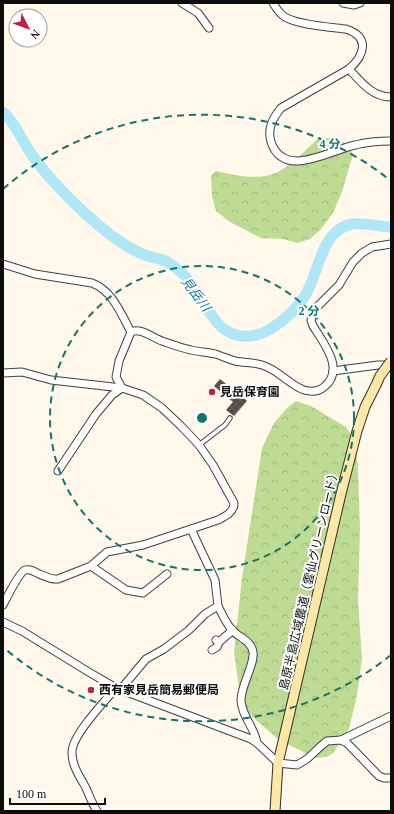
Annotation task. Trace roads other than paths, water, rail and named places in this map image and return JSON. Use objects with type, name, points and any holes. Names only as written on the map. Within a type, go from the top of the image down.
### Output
[{"type":"street","points":[[182,3],[198,13],[209,28]]},
{"type":"street","points":[[273,3],[277,10],[286,18],[346,29],[357,34],[361,39],[363,49],[358,61],[349,69],[281,108],[271,123],[271,141],[275,149],[283,158],[292,161],[303,161],[354,145],[391,141]]},
{"type":"street","points":[[343,3],[354,5],[360,3]]},
{"type":"street","points":[[349,69],[369,90],[377,94],[391,97]]},
{"type":"street","points":[[131,332],[134,330],[140,331],[161,341],[191,350],[214,354],[236,361],[262,365],[278,372],[304,390],[312,392],[320,390],[331,379],[333,363],[331,355],[313,326],[312,320],[315,309],[339,285],[353,262],[362,253],[372,247],[391,244]]},
{"type":"street","points":[[3,264],[35,274],[92,283],[100,286],[110,296],[131,332]]},
{"type":"street","points":[[122,388],[116,377],[119,361],[131,332]]},
{"type":"street","name":"島原半島広域農道（雲仙グリーンロード）","points":[[275,811],[278,763],[350,458],[365,407],[380,376],[391,361]]},
{"type":"street","points":[[333,371],[378,365],[391,365]]},
{"type":"street","points":[[3,373],[22,372],[51,380],[122,388],[143,395],[162,408],[199,445],[213,465],[234,503],[233,510],[218,520],[143,545],[107,552],[91,566],[58,579],[54,580],[31,570],[25,570],[9,592],[3,605]]},
{"type":"street","points":[[58,471],[96,414],[112,395],[122,388]]},
{"type":"street","points":[[191,529],[215,580],[218,606],[233,630],[244,638],[253,652],[253,659],[243,686],[241,700],[244,712],[254,731],[257,743]]},
{"type":"street","points":[[91,566],[126,590],[143,593],[167,574]]},
{"type":"street","points":[[97,811],[74,766],[72,759],[72,747],[78,736],[96,710],[146,659],[164,649],[205,614],[218,606]]},
{"type":"street","points":[[3,622],[22,630],[86,671],[118,689],[251,739],[278,763],[297,766],[307,760],[327,741],[341,740],[391,716]]},
{"type":"street","points":[[212,650],[217,647],[218,641],[233,630]]},
{"type":"street","points":[[341,740],[347,743],[379,776],[391,778]]},
{"type":"lane","points":[[199,445],[225,425],[230,418]]},
{"type":"waterway","name":"見岳川","points":[[3,112],[11,121],[27,147],[48,176],[77,206],[93,221],[130,248],[143,254],[166,261],[176,268],[191,283],[210,314],[218,323],[227,331],[237,335],[250,336],[269,330],[291,313],[306,294],[327,243],[334,234],[342,228],[352,224],[391,227]]},
{"type":"place","name":"見岳保育園","points":[[212,392]]},
{"type":"place","name":"西有家見岳簡易郵便局","points":[[91,690]]}]
